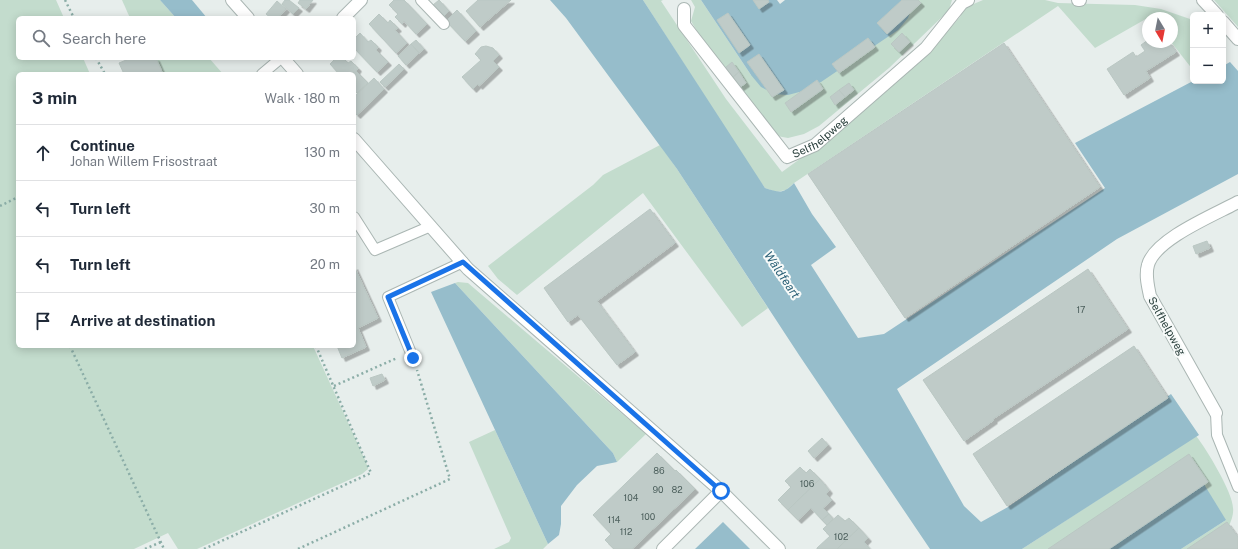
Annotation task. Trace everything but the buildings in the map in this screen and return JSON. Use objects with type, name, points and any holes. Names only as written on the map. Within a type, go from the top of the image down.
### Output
[{"type":"street","points":[[232,0],[246,16]]},
{"type":"street","points":[[345,16],[360,0]]},
{"type":"street","points":[[1203,0],[1214,12]]},
{"type":"street","name":"Selfhelpweg","points":[[684,9],[684,25],[787,157],[815,145],[926,48],[964,1]]},
{"type":"street","points":[[1226,25],[1238,39]]},
{"type":"street","points":[[284,60],[295,72]]},
{"type":"street","points":[[356,141],[463,262],[721,491],[779,549]]},
{"type":"street","name":"Selfhelpweg","points":[[1216,413],[1150,296],[1147,279],[1148,265],[1156,250],[1170,238],[1238,202]]},
{"type":"street","points":[[663,549],[721,491]]},
{"type":"lane","points":[[421,0],[444,24]]},
{"type":"lane","points":[[264,72],[280,60]]},
{"type":"lane","points":[[356,220],[375,250],[431,226]]},
{"type":"lane","points":[[412,355],[388,297],[463,262]]},
{"type":"lane","name":"Selfhelpweg","points":[[1216,413],[1217,434],[1238,487]]},
{"type":"path","points":[[65,0],[73,16]]},
{"type":"path","points":[[97,60],[104,72]]},
{"type":"path","points":[[0,206],[16,198]]},
{"type":"path","points":[[71,348],[164,549]]},
{"type":"path","points":[[204,549],[372,473],[317,348]]},
{"type":"path","points":[[298,549],[450,479],[412,355],[334,386]]},
{"type":"path","points":[[145,549],[161,542]]},
{"type":"green space","points":[[0,0],[56,0],[63,16],[16,16],[16,60],[84,60],[89,72],[16,72],[16,348],[314,348],[368,469],[362,474],[197,549],[178,549],[168,533],[134,549],[0,549]]},
{"type":"green space","points":[[122,0],[160,0],[174,16],[129,16]]},
{"type":"green space","points":[[643,0],[663,0],[661,1],[726,99],[782,172],[827,138],[892,83],[953,25],[960,17],[964,8],[983,0],[1045,0],[1058,3],[1135,5],[1161,9],[1170,12],[1142,12],[1142,21],[1095,48],[1058,6],[794,183],[786,190],[776,192],[765,188]]},
{"type":"green space","points":[[691,0],[701,0],[751,75],[914,0],[952,0],[949,10],[889,68],[819,126],[804,134],[788,138],[777,136],[706,46],[691,21],[695,7]]},
{"type":"green space","points":[[1214,0],[1238,0],[1238,27],[1226,12]]},
{"type":"green space","points":[[1178,15],[1190,19],[1190,66],[1176,48],[1178,48]]},
{"type":"green space","points":[[151,60],[211,60],[221,72],[157,72]]},
{"type":"green space","points":[[660,145],[768,308],[742,327],[643,193],[517,295],[498,279],[488,266],[593,185],[603,175]]},
{"type":"green space","points":[[455,283],[468,283],[646,434],[617,462],[613,453]]},
{"type":"green space","points":[[495,430],[548,544],[543,549],[494,549],[509,542],[511,538],[469,442]]},
{"type":"green space","points":[[1196,436],[1212,460],[1229,492],[1233,510],[1229,526],[1238,540],[1238,549],[1181,549],[1226,520],[1100,549],[1022,549]]},
{"type":"water","points":[[160,0],[192,0],[205,16],[174,16]]},
{"type":"water","name":"Wâldfeart","points":[[550,0],[643,0],[765,188],[781,192],[794,183],[812,214],[836,247],[811,265],[858,338],[884,334],[1105,188],[1075,143],[1190,83],[1190,84],[1226,84],[1226,64],[1230,62],[1238,71],[1238,174],[1117,239],[897,389],[964,506],[981,522],[1008,507],[1171,394],[1199,435],[1022,549],[930,549],[799,355],[677,169],[566,18]]},
{"type":"water","points":[[701,0],[777,0],[780,4],[785,0],[914,0],[908,18],[898,30],[821,82],[803,91],[788,95],[774,94],[761,87],[751,75]]},
{"type":"water","points":[[455,283],[613,453],[617,462],[597,466],[577,485],[561,506],[561,524],[559,535],[548,544],[431,292]]},
{"type":"water","points":[[1202,481],[1226,520],[1181,549],[1100,549]]},
{"type":"water","points":[[723,522],[750,549],[695,549]]},
{"type":"route","points":[[413,358],[388,297],[463,262],[468,269],[721,491]]}]
